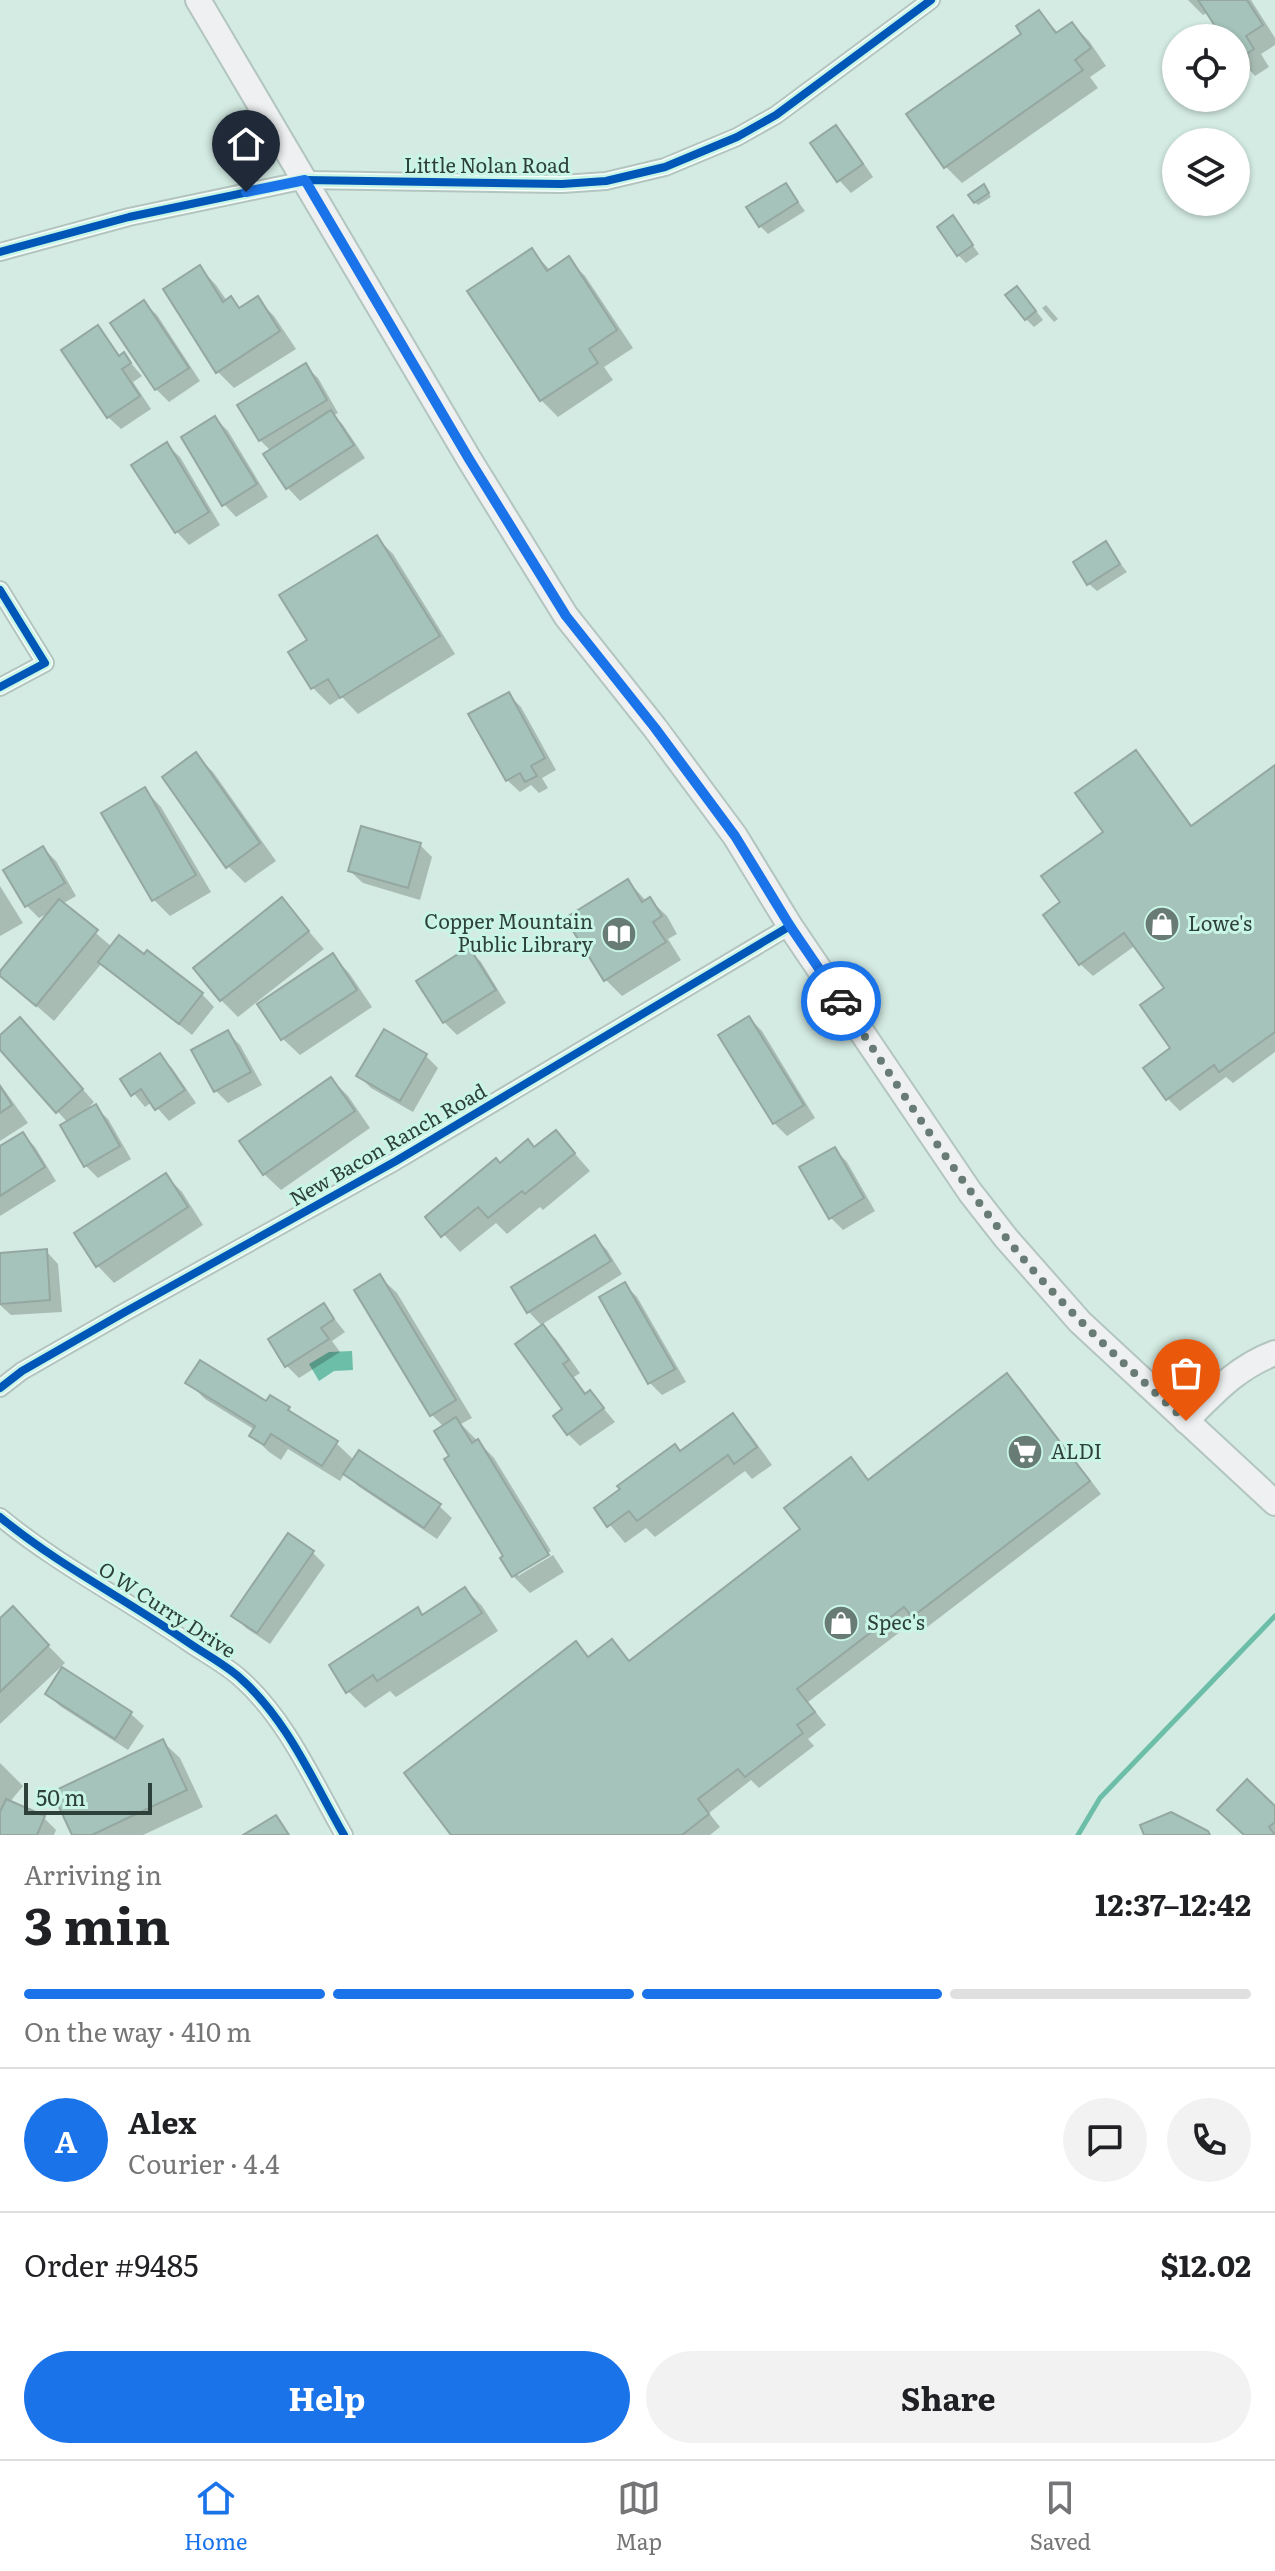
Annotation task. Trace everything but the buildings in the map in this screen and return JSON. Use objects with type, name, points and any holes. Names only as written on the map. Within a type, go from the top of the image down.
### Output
[{"type":"main road","points":[[198,0],[469,459],[566,616],[735,836],[790,926],[970,1192],[1080,1322],[1275,1503]]},
{"type":"main road","points":[[1186,1421],[1229,1378],[1255,1361],[1275,1353]]},
{"type":"street","name":"Little Nolan Road","points":[[0,252],[129,217],[305,180],[562,184],[606,181],[665,167],[737,137],[776,115],[931,0]]},
{"type":"street","points":[[0,590],[45,663],[0,687]]},
{"type":"street","name":"New Bacon Ranch Road","points":[[0,1388],[22,1371],[396,1161],[790,926]]},
{"type":"street","name":"O W Curry Drive","points":[[0,1517],[26,1538],[238,1677],[263,1702],[287,1734],[344,1835]]},
{"type":"shaded area","points":[[352,1351],[353,1370],[334,1371],[319,1381],[309,1364],[329,1352]]},
{"type":"waterway","points":[[1078,1835],[1100,1798],[1275,1616]]},
{"type":"cycle path","points":[[0,252],[129,217],[305,180],[562,184],[606,181],[665,167],[737,137],[776,115],[931,0]]},
{"type":"cycle path","points":[[0,590],[45,663],[0,687]]},
{"type":"cycle path","points":[[0,1388],[22,1371],[396,1161],[790,926]]},
{"type":"cycle path","points":[[0,1517],[45,1551],[239,1677],[285,1731],[344,1835]]},
{"type":"way so far","points":[[841,1001],[970,1192],[1006,1238],[1080,1322],[1186,1421]]},
{"type":"place","name":"Lowe's","points":[[1162,924]]},
{"type":"place","name":"Copper Mountain Public Library","points":[[619,934]]},
{"type":"place","name":"ALDI","points":[[1025,1452]]},
{"type":"place","name":"Spec's","points":[[841,1623]]},
{"type":"route","points":[[246,192],[305,180],[469,459],[566,616],[735,836],[841,1001]]}]
